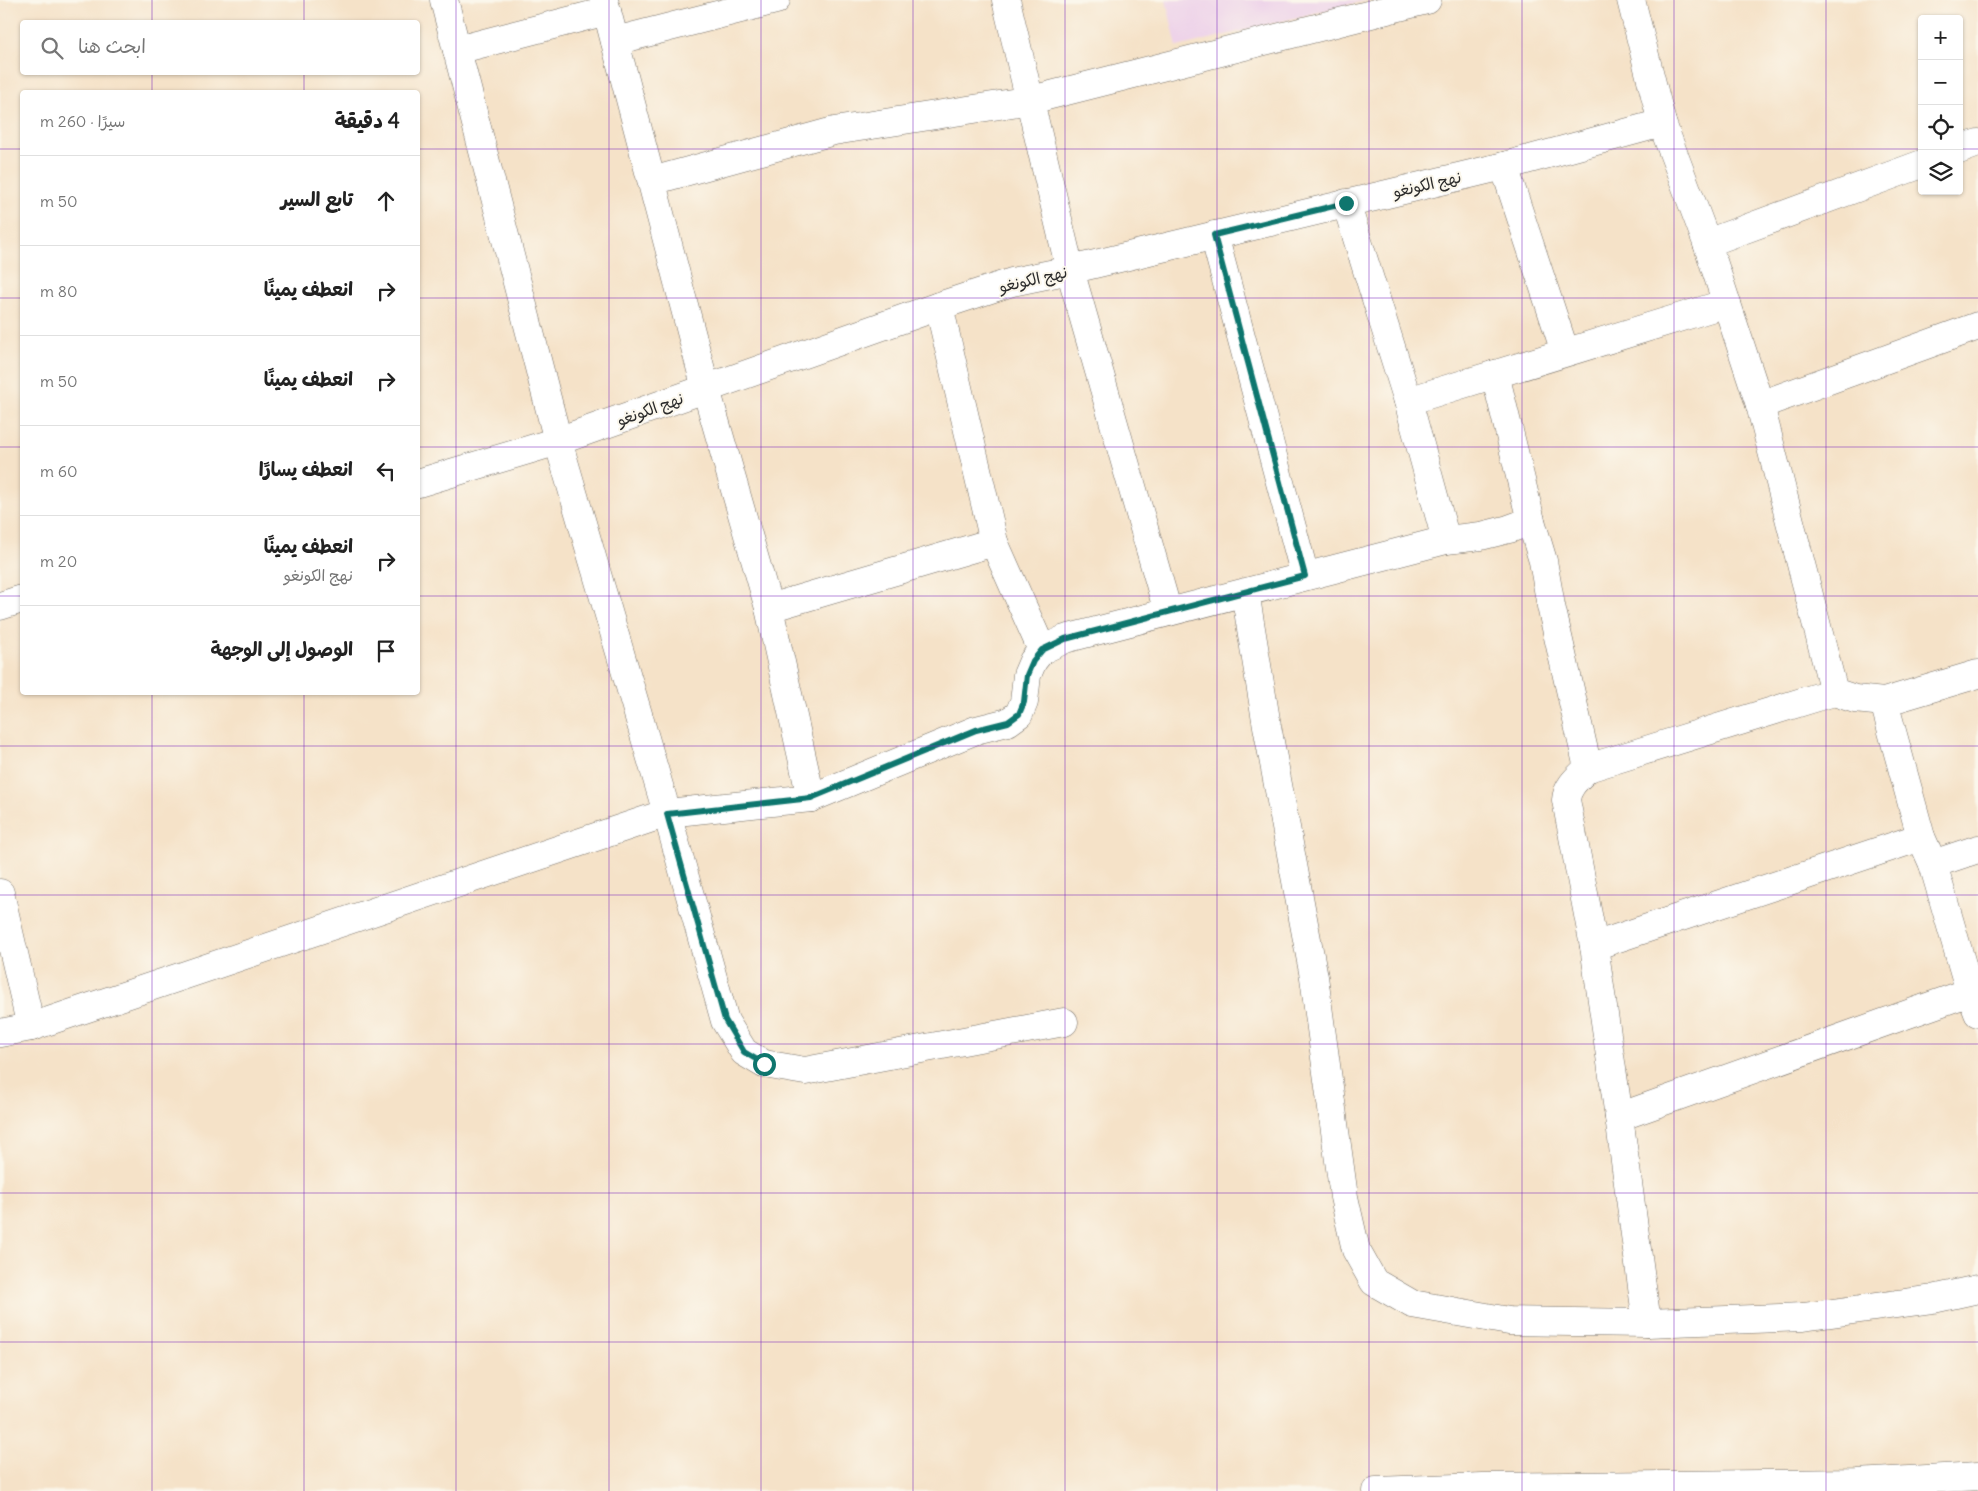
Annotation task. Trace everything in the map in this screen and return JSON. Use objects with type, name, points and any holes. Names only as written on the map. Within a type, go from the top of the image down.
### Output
[{"type":"street","points":[[444,0],[558,442],[725,1020],[744,1052],[764,1064],[805,1071],[1064,1022]]},
{"type":"street","points":[[615,41],[776,0]]},
{"type":"street","points":[[1006,0],[1070,270],[1168,612]]},
{"type":"street","points":[[652,181],[834,131],[1031,100],[1427,0]]},
{"type":"street","points":[[1631,0],[1662,123],[1707,243],[1760,405],[1834,692]]},
{"type":"street","points":[[457,50],[606,6],[706,389],[769,608],[811,798]]},
{"type":"street","name":"نهج الكونغو","points":[[420,482],[558,442],[939,306],[1012,282],[1070,270],[1504,166],[1662,123]]},
{"type":"street","points":[[1963,149],[1978,143]]},
{"type":"street","points":[[1707,243],[1918,165]]},
{"type":"street","points":[[1504,166],[1565,352]]},
{"type":"street","points":[[1346,203],[1408,401],[1446,540]]},
{"type":"street","points":[[1214,235],[1305,576]]},
{"type":"street","points":[[1408,401],[1727,302]]},
{"type":"street","points":[[939,306],[994,542],[1042,650]]},
{"type":"street","points":[[1760,405],[1978,326]]},
{"type":"street","points":[[1495,374],[1531,521],[1543,561],[1551,606],[1588,768]]},
{"type":"street","points":[[0,1033],[32,1027],[667,814],[811,798],[976,730],[1008,722],[1019,714],[1024,702],[1027,675],[1033,661],[1042,650],[1065,639],[1446,540],[1481,536],[1531,521]]},
{"type":"street","points":[[769,608],[994,542]]},
{"type":"street","points":[[1245,592],[1267,726],[1314,977],[1344,1198],[1356,1250],[1374,1282],[1412,1304],[1508,1321],[1647,1323],[1804,1317],[1933,1299],[1978,1289]]},
{"type":"street","points":[[0,606],[20,600]]},
{"type":"street","points":[[1647,1323],[1620,1118],[1594,946],[1566,793],[1588,768],[1834,692],[1855,699],[1884,702],[1978,674]]},
{"type":"street","points":[[1620,1118],[1974,1003],[1933,864],[1921,837],[1884,702]]},
{"type":"street","points":[[1594,946],[1921,837]]},
{"type":"street","points":[[1933,864],[1978,850]]},
{"type":"street","points":[[0,893],[32,1027]]},
{"type":"street","points":[[1376,1491],[1483,1487],[1857,1483],[1978,1476]]},
{"type":"shaded area","points":[[1166,0],[1367,0],[1177,47]]},
{"type":"route","points":[[764,1064],[744,1052],[725,1020],[667,814],[811,798],[976,730],[1008,722],[1019,714],[1024,702],[1027,675],[1033,661],[1042,650],[1052,644],[1305,576],[1214,235],[1346,203]]}]
